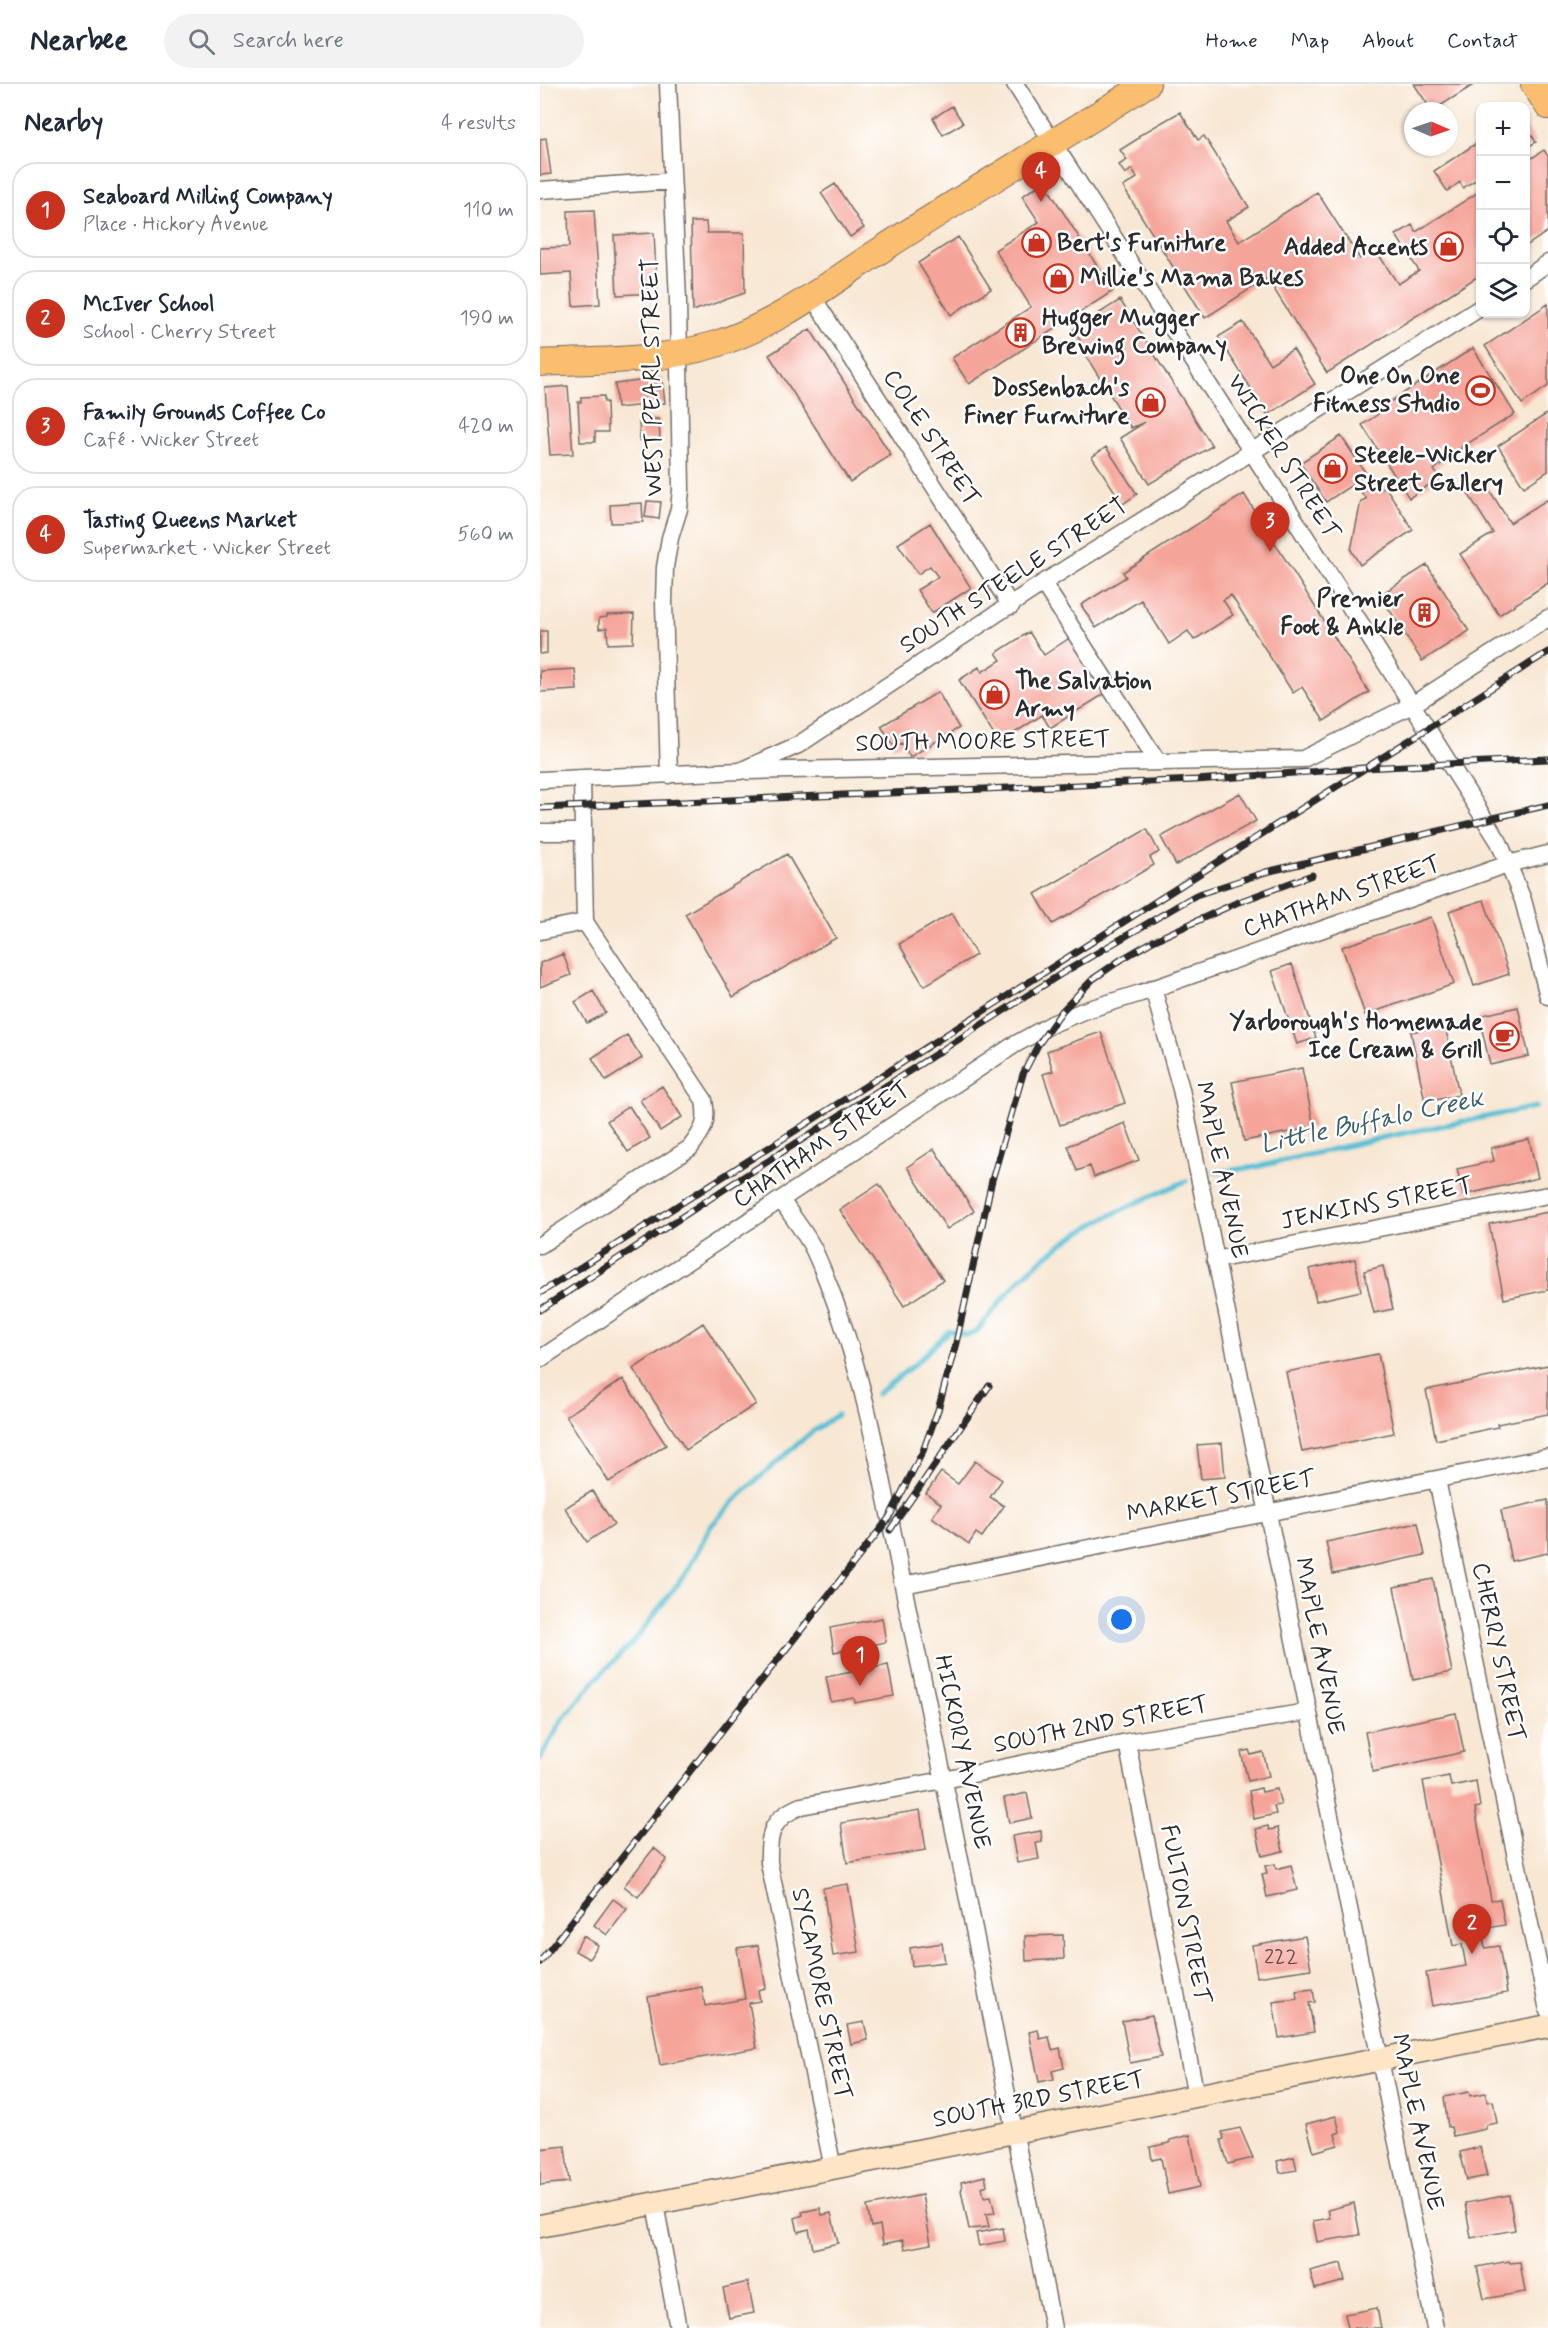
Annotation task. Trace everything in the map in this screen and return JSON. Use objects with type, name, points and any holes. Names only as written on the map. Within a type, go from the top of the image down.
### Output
[{"type":"main road","points":[[540,363],[679,353],[714,345],[751,332],[812,296],[882,249],[1147,84]]},
{"type":"main road","points":[[1534,84],[1548,106]]},
{"type":"street","name":"WEST PEARL STREET","points":[[668,84],[679,353],[681,490],[665,567],[669,775]]},
{"type":"street","name":"WICKER STREET","points":[[1015,84],[1499,842],[1523,900],[1548,996]]},
{"type":"street","points":[[540,190],[672,181]]},
{"type":"street","points":[[1530,275],[1548,263]]},
{"type":"street","name":"COLE STREET","points":[[812,296],[1011,606]]},
{"type":"street","name":"SOUTH STEELE STREET","points":[[540,780],[740,771],[798,745],[1043,583],[1476,311]]},
{"type":"street","points":[[1043,583],[1158,762]]},
{"type":"street","name":"SOUTH MOORE STREET","points":[[740,771],[1303,759],[1412,705],[1548,618]]},
{"type":"street","points":[[540,1245],[690,1148],[705,1126],[707,1117],[704,1100],[585,922],[582,779]]},
{"type":"street","points":[[540,831],[582,831]]},
{"type":"street","name":"CHATHAM STREET","points":[[540,1359],[1024,1040],[1052,1024],[1083,1011],[1147,991],[1508,864],[1548,854]]},
{"type":"street","points":[[540,932],[585,922]]},
{"type":"street","name":"MAPLE AVENUE","points":[[1147,991],[1181,1089],[1435,2328]]},
{"type":"street","name":"JENKINS STREET","points":[[1215,1260],[1548,1195]]},
{"type":"street","name":"HICKORY AVENUE","points":[[782,1201],[812,1247],[851,1349],[944,1780],[1053,2328]]},
{"type":"street","name":"MARKET STREET","points":[[903,1585],[1548,1457]]},
{"type":"street","name":"CHERRY STREET","points":[[1437,1480],[1548,2010]]},
{"type":"street","name":"SOUTH 2ND STREET","points":[[772,1829],[778,1819],[801,1806],[944,1780],[1127,1742],[1307,1712]]},
{"type":"street","name":"FULTON STREET","points":[[1127,1742],[1196,2096]]},
{"type":"street","name":"SYCAMORE STREET","points":[[772,1829],[768,1843],[769,1863],[833,2168]]},
{"type":"street","name":"SOUTH 3RD STREET","points":[[540,2226],[1548,2026]]},
{"type":"street","points":[[655,2204],[678,2328]]},
{"type":"building","points":[[1414,84],[1475,84],[1446,102],[1426,102]]},
{"type":"building","points":[[952,106],[963,123],[943,135],[933,118]]},
{"type":"building","points":[[1180,112],[1198,140],[1204,136],[1249,207],[1226,221],[1239,242],[1317,192],[1360,259],[1375,249],[1398,284],[1419,271],[1396,235],[1412,225],[1416,232],[1476,194],[1476,278],[1327,373],[1267,278],[1205,318],[1123,187],[1137,178],[1132,169],[1125,174],[1119,165],[1127,160],[1120,150],[1139,138],[1138,136]]},
{"type":"building","points":[[1530,132],[1536,142],[1530,146]]},
{"type":"building","points":[[546,138],[551,174],[540,175],[540,139]]},
{"type":"building","points":[[1476,144],[1476,180],[1463,188],[1460,182],[1447,191],[1434,171]]},
{"type":"building","points":[[1544,150],[1548,156],[1548,231],[1530,243],[1530,210],[1530,159]]},
{"type":"building","points":[[1044,182],[1113,291],[969,384],[952,358],[1031,307],[995,250],[1039,222],[1022,196]]},
{"type":"building","points":[[835,184],[864,228],[850,237],[821,193]]},
{"type":"building","points":[[594,210],[600,304],[573,306],[571,273],[540,275],[540,248],[569,247],[568,211]]},
{"type":"building","points":[[691,222],[706,222],[707,233],[744,233],[745,293],[693,311]]},
{"type":"building","points":[[654,233],[657,293],[617,295],[614,235]]},
{"type":"building","points":[[958,237],[991,289],[951,315],[918,263]]},
{"type":"building","points":[[1120,300],[1212,446],[1149,484],[1120,438],[1145,422],[1131,428],[1079,345],[1082,343],[1073,330]]},
{"type":"building","points":[[1548,304],[1548,386],[1522,404],[1485,346]]},
{"type":"building","points":[[1243,322],[1270,364],[1293,349],[1315,384],[1268,415],[1218,337]]},
{"type":"building","points":[[810,329],[891,455],[850,482],[769,355]]},
{"type":"building","points":[[1473,348],[1515,414],[1462,447],[1434,470],[1440,478],[1409,498],[1362,425],[1377,415],[1391,401]]},
{"type":"building","points":[[662,378],[665,403],[617,408],[615,384]]},
{"type":"building","points":[[568,386],[573,454],[550,455],[545,388]]},
{"type":"building","points":[[604,396],[604,402],[607,402],[608,432],[595,432],[595,442],[580,442],[578,402],[581,402],[581,397]]},
{"type":"building","points":[[1548,413],[1548,471],[1524,487],[1498,446]]},
{"type":"building","points":[[659,419],[660,440],[640,441],[639,420]]},
{"type":"building","name":"Steele-Wicker Street Gallery","points":[[1341,436],[1367,475],[1326,502],[1300,463]]},
{"type":"building","points":[[1106,447],[1137,494],[1123,504],[1092,457]]},
{"type":"building","points":[[1484,481],[1510,523],[1548,499],[1548,583],[1499,615],[1460,554],[1493,533],[1467,492]]},
{"type":"building","points":[[1377,482],[1381,489],[1385,486],[1413,530],[1360,565],[1351,550],[1361,501],[1366,499],[1361,492]]},
{"type":"building","points":[[1244,494],[1369,692],[1324,721],[1302,687],[1293,693],[1231,595],[1223,600],[1233,615],[1194,640],[1188,631],[1169,644],[1141,600],[1096,628],[1081,605],[1126,577],[1123,572]]},
{"type":"building","points":[[647,501],[661,502],[659,519],[645,517]]},
{"type":"building","points":[[642,503],[643,522],[611,523],[610,505]]},
{"type":"building","points":[[930,523],[971,588],[932,613],[917,590],[938,577],[930,566],[918,574],[898,544]]},
{"type":"building","name":"Premier Foot & Ankle","points":[[1427,565],[1469,631],[1422,661],[1380,595]]},
{"type":"building","points":[[634,614],[633,643],[608,644],[607,628],[599,629],[599,618],[607,617],[607,615]]},
{"type":"building","points":[[540,631],[547,631],[547,653],[540,654]]},
{"type":"building","points":[[1029,632],[1044,655],[1071,637],[1106,693],[1050,728],[1042,715],[999,743],[959,680],[979,667],[982,672],[1001,660],[996,653]]},
{"type":"building","points":[[575,669],[577,690],[540,692],[540,671]]},
{"type":"building","points":[[938,692],[959,728],[910,757],[902,743],[894,747],[881,726]]},
{"type":"building","points":[[1240,793],[1256,821],[1176,865],[1161,837]]},
{"type":"building","points":[[1147,829],[1159,852],[1150,857],[1154,865],[1053,924],[1035,894]]},
{"type":"building","points":[[787,854],[836,938],[733,997],[685,914]]},
{"type":"building","points":[[1484,900],[1509,974],[1474,986],[1449,911]]},
{"type":"building","points":[[952,913],[976,955],[924,986],[899,944]]},
{"type":"building","points":[[1431,917],[1454,984],[1365,1015],[1342,947]]},
{"type":"building","points":[[563,954],[571,975],[540,987],[540,963]]},
{"type":"building","points":[[1292,964],[1316,1038],[1297,1044],[1272,971]]},
{"type":"building","points":[[593,991],[606,1013],[587,1023],[575,1002]]},
{"type":"building","name":"Yarborough's Homemade Ice Cream & Grill","points":[[1518,1007],[1529,1056],[1490,1065],[1479,1016]]},
{"type":"building","points":[[1445,1025],[1459,1095],[1425,1102],[1411,1032]]},
{"type":"building","points":[[1101,1032],[1125,1103],[1060,1125],[1043,1074],[1053,1071],[1047,1051]]},
{"type":"building","points":[[627,1035],[642,1058],[606,1081],[592,1058]]},
{"type":"building","points":[[1302,1068],[1314,1127],[1244,1141],[1232,1082]]},
{"type":"building","points":[[662,1086],[682,1117],[660,1131],[640,1100]]},
{"type":"building","points":[[629,1106],[650,1138],[628,1152],[607,1121]]},
{"type":"building","points":[[1125,1123],[1139,1160],[1094,1177],[1090,1166],[1077,1171],[1068,1146]]},
{"type":"building","points":[[1529,1139],[1538,1178],[1463,1195],[1457,1169],[1494,1161],[1491,1148]]},
{"type":"building","points":[[934,1149],[974,1211],[947,1229],[907,1167]]},
{"type":"building","points":[[879,1184],[943,1280],[904,1306],[840,1210]]},
{"type":"building","points":[[1548,1212],[1548,1290],[1504,1299],[1489,1224]]},
{"type":"building","points":[[1355,1259],[1361,1291],[1316,1301],[1309,1269]]},
{"type":"building","points":[[1383,1266],[1393,1309],[1374,1313],[1364,1271]]},
{"type":"building","points":[[703,1323],[756,1404],[686,1450],[633,1369]]},
{"type":"building","points":[[1378,1354],[1394,1433],[1302,1452],[1286,1372]]},
{"type":"building","points":[[1548,1365],[1548,1414],[1436,1440],[1426,1390]]},
{"type":"building","points":[[623,1379],[666,1445],[609,1482],[566,1416]]},
{"type":"building","points":[[1222,1443],[1225,1477],[1201,1479],[1197,1445]]},
{"type":"building","points":[[975,1461],[1002,1480],[990,1497],[1004,1506],[982,1537],[976,1533],[969,1544],[932,1517],[941,1504],[926,1493],[941,1472],[958,1484]]},
{"type":"building","points":[[592,1491],[614,1524],[587,1542],[565,1508]]},
{"type":"building","points":[[1548,1500],[1548,1553],[1511,1561],[1501,1510]]},
{"type":"building","points":[[1418,1523],[1425,1555],[1333,1574],[1326,1542]]},
{"type":"building","points":[[1433,1579],[1452,1672],[1413,1680],[1394,1587]]},
{"type":"building","points":[[882,1618],[886,1642],[834,1652],[830,1628]]},
{"type":"building","points":[[888,1665],[894,1696],[855,1703],[854,1698],[831,1702],[826,1677]]},
{"type":"building","points":[[1456,1713],[1464,1752],[1373,1772],[1365,1732]]},
{"type":"building","points":[[1249,1750],[1251,1755],[1263,1752],[1269,1776],[1248,1781],[1241,1752]]},
{"type":"building","points":[[1449,1776],[1451,1786],[1476,1781],[1480,1807],[1475,1808],[1491,1900],[1500,1899],[1505,1925],[1481,1929],[1485,1948],[1499,1946],[1507,1993],[1432,2006],[1426,1973],[1466,1966],[1462,1944],[1453,1946],[1423,1781]]},
{"type":"building","points":[[1261,1788],[1262,1792],[1277,1789],[1281,1805],[1274,1806],[1276,1814],[1254,1819],[1249,1791]]},
{"type":"building","points":[[1027,1793],[1032,1818],[1009,1823],[1004,1798]]},
{"type":"building","points":[[920,1810],[926,1850],[847,1863],[841,1823]]},
{"type":"building","points":[[1268,1826],[1269,1830],[1278,1828],[1283,1851],[1262,1856],[1256,1829]]},
{"type":"building","points":[[1041,1831],[1042,1842],[1036,1843],[1039,1859],[1017,1863],[1012,1836]]},
{"type":"building","points":[[654,1848],[667,1859],[638,1897],[624,1886]]},
{"type":"building","points":[[1275,1864],[1276,1869],[1291,1865],[1297,1890],[1267,1897],[1262,1874],[1267,1873],[1265,1866]]},
{"type":"building","points":[[848,1884],[859,1952],[833,1956],[823,1888]]},
{"type":"building","points":[[613,1899],[627,1909],[607,1935],[594,1925]]},
{"type":"building","points":[[1063,1935],[1064,1959],[1026,1961],[1025,1936]]},
{"type":"building","points":[[583,1936],[598,1945],[589,1959],[575,1951]]},
{"type":"building","points":[[1305,1936],[1311,1969],[1257,1977],[1252,1945]]},
{"type":"building","points":[[942,1943],[945,1962],[912,1966],[910,1948]]},
{"type":"building","points":[[758,1945],[766,1988],[758,1990],[760,2001],[749,2003],[757,2048],[660,2065],[648,1997],[702,1987],[705,2006],[745,1999],[737,1948]]},
{"type":"building","points":[[1313,1989],[1315,2002],[1309,2003],[1314,2032],[1279,2038],[1273,2002],[1297,1999],[1296,1991]]},
{"type":"building","points":[[1152,2015],[1161,2057],[1130,2063],[1122,2021]]},
{"type":"building","points":[[864,2022],[868,2040],[851,2044],[847,2025]]},
{"type":"building","points":[[1038,2030],[1040,2039],[1049,2037],[1052,2050],[1060,2048],[1064,2068],[1052,2071],[1054,2079],[1039,2082],[1029,2032]]},
{"type":"building","points":[[1469,2092],[1470,2096],[1486,2093],[1487,2102],[1493,2101],[1497,2123],[1486,2125],[1486,2129],[1453,2136],[1451,2127],[1448,2127],[1444,2097]]},
{"type":"building","points":[[1336,2116],[1340,2132],[1335,2134],[1338,2145],[1314,2152],[1306,2124]]},
{"type":"building","points":[[1240,2128],[1253,2158],[1228,2164],[1221,2140],[1224,2139],[1222,2132]]},
{"type":"building","points":[[1190,2135],[1200,2187],[1168,2194],[1161,2158],[1152,2160],[1150,2147],[1170,2143],[1170,2140]]},
{"type":"building","points":[[565,2146],[569,2182],[540,2185],[540,2149]]},
{"type":"building","points":[[1480,2147],[1487,2176],[1467,2180],[1460,2152]]},
{"type":"building","points":[[1294,2157],[1297,2170],[1280,2173],[1277,2161]]},
{"type":"building","points":[[985,2176],[987,2185],[982,2187],[984,2197],[991,2196],[995,2213],[986,2214],[989,2227],[969,2229],[961,2182]]},
{"type":"building","points":[[922,2195],[931,2244],[905,2249],[903,2240],[883,2244],[880,2225],[871,2227],[867,2206]]},
{"type":"building","points":[[1509,2195],[1515,2230],[1471,2238],[1465,2203]]},
{"type":"building","points":[[1354,2203],[1360,2235],[1317,2242],[1313,2221],[1330,2218],[1328,2210]]},
{"type":"building","points":[[820,2208],[822,2215],[831,2213],[838,2243],[813,2249],[809,2229],[798,2232],[795,2218],[803,2215],[802,2212]]},
{"type":"building","points":[[1003,2228],[1005,2241],[979,2246],[976,2233]]},
{"type":"building","points":[[1509,2261],[1510,2263],[1520,2262],[1525,2292],[1484,2299],[1477,2267]]},
{"type":"building","points":[[1341,2263],[1345,2281],[1315,2289],[1310,2271]]},
{"type":"building","points":[[748,2282],[754,2313],[729,2318],[723,2288]]},
{"type":"building","points":[[1377,2308],[1381,2328],[1348,2328],[1345,2314]]},
{"type":"waterway","name":"Little Buffalo Creek","points":[[1215,1172],[1256,1167],[1385,1137],[1536,1107]]},
{"type":"waterway","name":"Little Buffalo Creek","points":[[877,1394],[916,1363],[949,1331],[967,1335],[977,1331],[1024,1276],[1067,1241],[1105,1218],[1186,1181]]},
{"type":"waterway","name":"Little Buffalo Creek","points":[[540,1759],[561,1721],[595,1680],[635,1640],[686,1573],[710,1527],[741,1494],[809,1434],[837,1415]]},
{"type":"railway","points":[[540,1293],[1548,652]]},
{"type":"railway","points":[[540,808],[1196,780],[1364,768],[1548,759]]},
{"type":"railway","points":[[540,1310],[1061,974],[1196,895],[1266,872],[1548,805]]},
{"type":"railway","points":[[540,1962],[889,1518],[923,1451],[938,1410],[956,1343],[992,1180],[1023,1074],[1038,1045],[1062,1011],[1093,979],[1153,941],[1236,903],[1312,875]]},
{"type":"railway","points":[[890,1530],[989,1386]]},
{"type":"place","name":"Tasting Queens Market","points":[[1041,202]]},
{"type":"place","name":"Bert's Furniture","points":[[1036,243]]},
{"type":"place","name":"Added Accents","points":[[1449,247]]},
{"type":"place","name":"Millie's Mama Bakes","points":[[1059,278]]},
{"type":"place","name":"Hugger Mugger Brewing Company","points":[[1021,332]]},
{"type":"place","name":"One On One Fitness Studio","points":[[1481,390]]},
{"type":"place","name":"Dossenbach's Finer Furniture","points":[[1150,402]]},
{"type":"place","name":"Steele-Wicker Street Gallery","points":[[1333,469]]},
{"type":"place","name":"Family Grounds Coffee Co","points":[[1270,552]]},
{"type":"place","name":"Premier Foot & Ankle","points":[[1425,613]]},
{"type":"place","name":"The Salvation Army","points":[[994,695]]},
{"type":"place","name":"Yarborough's Homemade Ice Cream & Grill","points":[[1504,1036]]},
{"type":"place","name":"Seaboard Milling Company","points":[[860,1686]]},
{"type":"place","name":"McIver School","points":[[1472,1954]]}]
